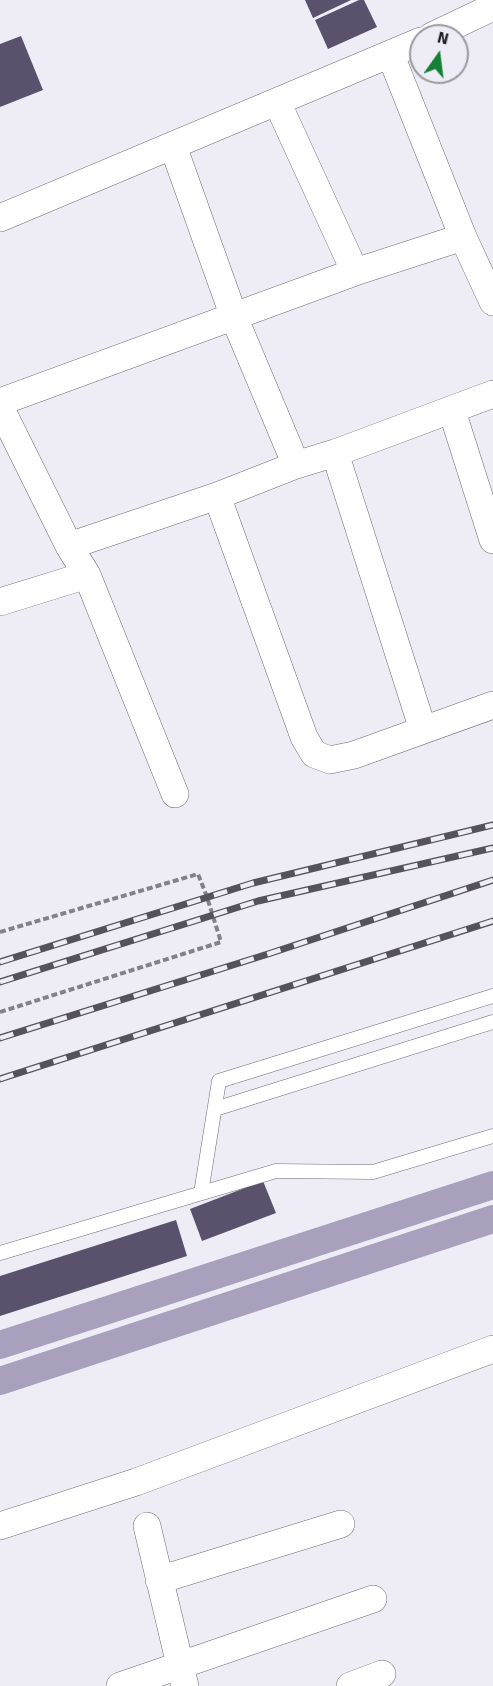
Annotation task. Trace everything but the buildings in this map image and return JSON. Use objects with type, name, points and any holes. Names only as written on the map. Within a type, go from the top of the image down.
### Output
[{"type":"street","points":[[457,24],[493,7]]},
{"type":"street","points":[[0,218],[409,47]]},
{"type":"street","points":[[391,56],[463,237],[493,302]]},
{"type":"street","points":[[277,102],[355,272]]},
{"type":"street","points":[[173,146],[234,317],[296,465]]},
{"type":"street","points":[[0,402],[355,272],[463,237]]},
{"type":"street","points":[[69,546],[217,496],[493,394]]},
{"type":"street","points":[[0,407],[69,546],[87,575],[175,794]]},
{"type":"street","points":[[452,411],[493,540]]},
{"type":"street","points":[[335,453],[423,730]]},
{"type":"street","points":[[217,496],[304,736],[314,754],[330,760],[354,755],[493,705]]},
{"type":"street","points":[[0,602],[87,575]]},
{"type":"street","points":[[0,1526],[136,1482],[493,1350]]},
{"type":"street","points":[[159,1580],[341,1524]]},
{"type":"street","points":[[147,1526],[182,1676]]},
{"type":"street","points":[[120,1686],[182,1676],[373,1599]]},
{"type":"street","points":[[350,1686],[382,1674]]},
{"type":"lane","points":[[201,1194],[219,1081],[493,996]]},
{"type":"lane","points":[[215,1109],[493,1022]]},
{"type":"lane","points":[[0,1253],[276,1172],[373,1172],[493,1136]]},
{"type":"path","points":[[0,932],[198,874],[221,942],[0,1012]]},
{"type":"waterway","points":[[0,1345],[493,1185]]},
{"type":"waterway","points":[[0,1381],[493,1219]]},
{"type":"railway","points":[[0,962],[253,883],[493,825]]},
{"type":"railway","points":[[0,982],[258,901],[493,848]]},
{"type":"railway","points":[[0,1038],[268,954],[493,880]]},
{"type":"railway","points":[[0,1079],[493,921]]}]
